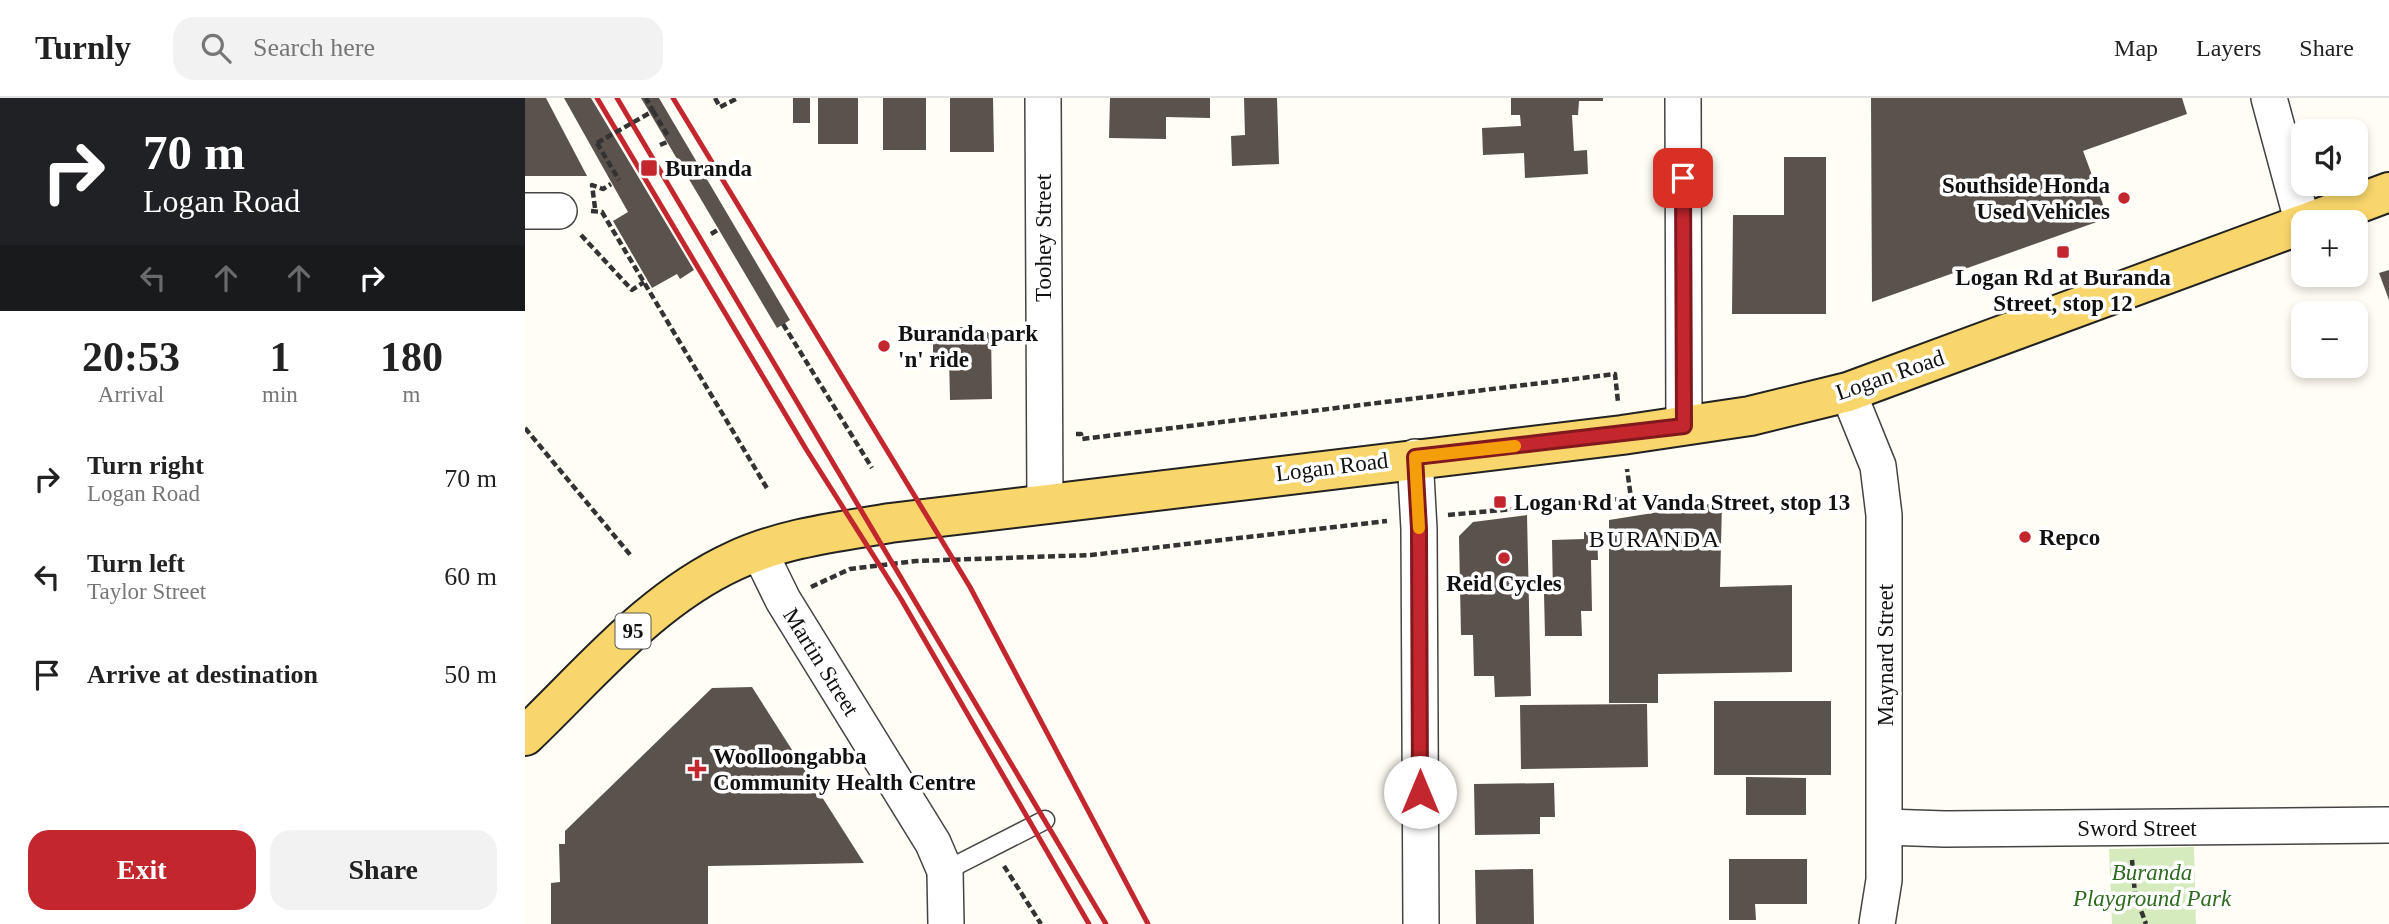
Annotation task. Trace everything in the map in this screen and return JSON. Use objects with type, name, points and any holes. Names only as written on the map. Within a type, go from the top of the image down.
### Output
[{"type":"main road","points":[[2341,210],[2389,192]]},
{"type":"main road","name":"Logan Road","points":[[525,736],[631,633],[668,603],[721,568],[759,551],[811,537],[890,523],[1750,416],[1848,392],[2291,228]]},
{"type":"street","name":"Toohey Street","points":[[1042,98],[1045,504]]},
{"type":"street","points":[[1683,98],[1684,426]]},
{"type":"street","points":[[2269,98],[2299,210]]},
{"type":"street","name":"Maynard Street","points":[[1848,392],[1878,466],[1882,488],[1885,827],[1884,880],[1877,924]]},
{"type":"street","points":[[1415,457],[1419,529],[1421,924]]},
{"type":"street","name":"Martin Street","points":[[759,551],[783,600],[926,832],[945,871],[946,924]]},
{"type":"street","name":"Sword Street","points":[[1885,827],[2389,825]]},
{"type":"lane","points":[[945,871],[1045,820]]},
{"type":"path","points":[[646,98],[668,139],[660,145]]},
{"type":"path","points":[[715,98],[720,107],[738,98]]},
{"type":"path","points":[[619,180],[597,143],[653,111]]},
{"type":"path","points":[[595,208],[592,185],[603,189],[611,184]]},
{"type":"path","points":[[542,211],[632,290],[644,282]]},
{"type":"path","points":[[602,212],[768,490]]},
{"type":"path","points":[[711,234],[719,229]]},
{"type":"path","points":[[783,324],[872,468]]},
{"type":"path","points":[[525,428],[632,557]]},
{"type":"path","points":[[2130,828],[2135,894],[2146,924]]},
{"type":"green space","name":"Buranda Playground Park","points":[[2194,847],[2196,924],[2112,924],[2109,849]]},
{"type":"building","points":[[525,98],[546,98],[587,176],[525,176]]},
{"type":"building","points":[[564,98],[591,98],[694,270],[680,279],[677,274],[652,288],[613,221],[628,212]]},
{"type":"building","points":[[641,98],[659,98],[790,320],[777,328]]},
{"type":"building","points":[[793,98],[810,98],[810,123],[793,123]]},
{"type":"building","points":[[818,98],[858,98],[858,144],[818,144]]},
{"type":"building","points":[[883,98],[926,98],[926,150],[883,150]]},
{"type":"building","points":[[950,98],[993,98],[994,152],[950,152]]},
{"type":"building","points":[[1110,98],[1210,98],[1210,118],[1166,117],[1166,139],[1109,138]]},
{"type":"building","points":[[1244,98],[1277,98],[1279,164],[1232,166],[1231,136],[1245,135]]},
{"type":"building","points":[[1511,98],[1603,98],[1603,101],[1579,101],[1578,115],[1572,115],[1574,151],[1587,150],[1588,174],[1525,178],[1524,153],[1483,155],[1482,128],[1521,126],[1520,115],[1511,115]]},
{"type":"building","points":[[1871,98],[2182,98],[2187,114],[2083,151],[2108,218],[1872,302]]},
{"type":"building","points":[[1784,157],[1826,157],[1826,314],[1732,314],[1733,215],[1784,215]]},
{"type":"building","points":[[2389,270],[2389,300],[2379,273]]},
{"type":"building","points":[[949,327],[977,327],[977,332],[991,332],[992,399],[950,400],[949,356],[933,356],[933,332],[949,332]]},
{"type":"building","points":[[1722,502],[1720,587],[1792,585],[1792,672],[1658,674],[1658,703],[1609,703],[1609,520]]},
{"type":"building","points":[[1527,515],[1531,696],[1495,697],[1494,676],[1474,676],[1473,635],[1461,635],[1459,536],[1473,522]]},
{"type":"building","points":[[1584,532],[1597,532],[1598,560],[1591,560],[1592,611],[1581,611],[1582,636],[1545,636],[1544,594],[1553,594],[1552,540],[1584,539]]},
{"type":"building","points":[[752,687],[864,863],[708,866],[708,924],[551,924],[551,883],[560,882],[559,844],[565,844],[565,831],[712,688]]},
{"type":"building","points":[[1714,701],[1831,701],[1831,775],[1714,775]]},
{"type":"building","points":[[1647,704],[1648,767],[1521,769],[1520,705]]},
{"type":"building","points":[[1746,777],[1806,778],[1806,815],[1746,815]]},
{"type":"building","points":[[1554,783],[1555,817],[1540,817],[1540,834],[1475,835],[1474,784]]},
{"type":"building","points":[[1729,859],[1807,859],[1807,904],[1755,904],[1756,920],[1729,920]]},
{"type":"building","points":[[1533,869],[1534,924],[1476,924],[1475,870]]},
{"type":"railway","points":[[597,98],[806,449],[901,599],[1089,924]]},
{"type":"railway","points":[[617,98],[1106,924]]},
{"type":"railway","points":[[673,98],[970,587],[1148,924]]},
{"type":"slow traffic","points":[[1419,528],[1415,457],[1515,446]]},
{"type":"place","name":"Buranda","points":[[649,168]]},
{"type":"place","name":"Southside Honda Used Vehicles","points":[[2124,198]]},
{"type":"place","name":"Logan Rd at Buranda Street, stop 12","points":[[2063,252]]},
{"type":"place","name":"Buranda park 'n' ride","points":[[884,346]]},
{"type":"place","name":"Logan Rd at Vanda Street, stop 13","points":[[1500,502]]},
{"type":"place","name":"Repco","points":[[2025,537]]},
{"type":"place","name":"Reid Cycles","points":[[1504,558]]},
{"type":"place","name":"Woolloongabba Community Health Centre","points":[[697,769]]},
{"type":"district","name":"BURANDA","points":[[1655,539]]},
{"type":"route","points":[[1420,792],[1419,529],[1415,457],[1684,426],[1683,178]]}]
